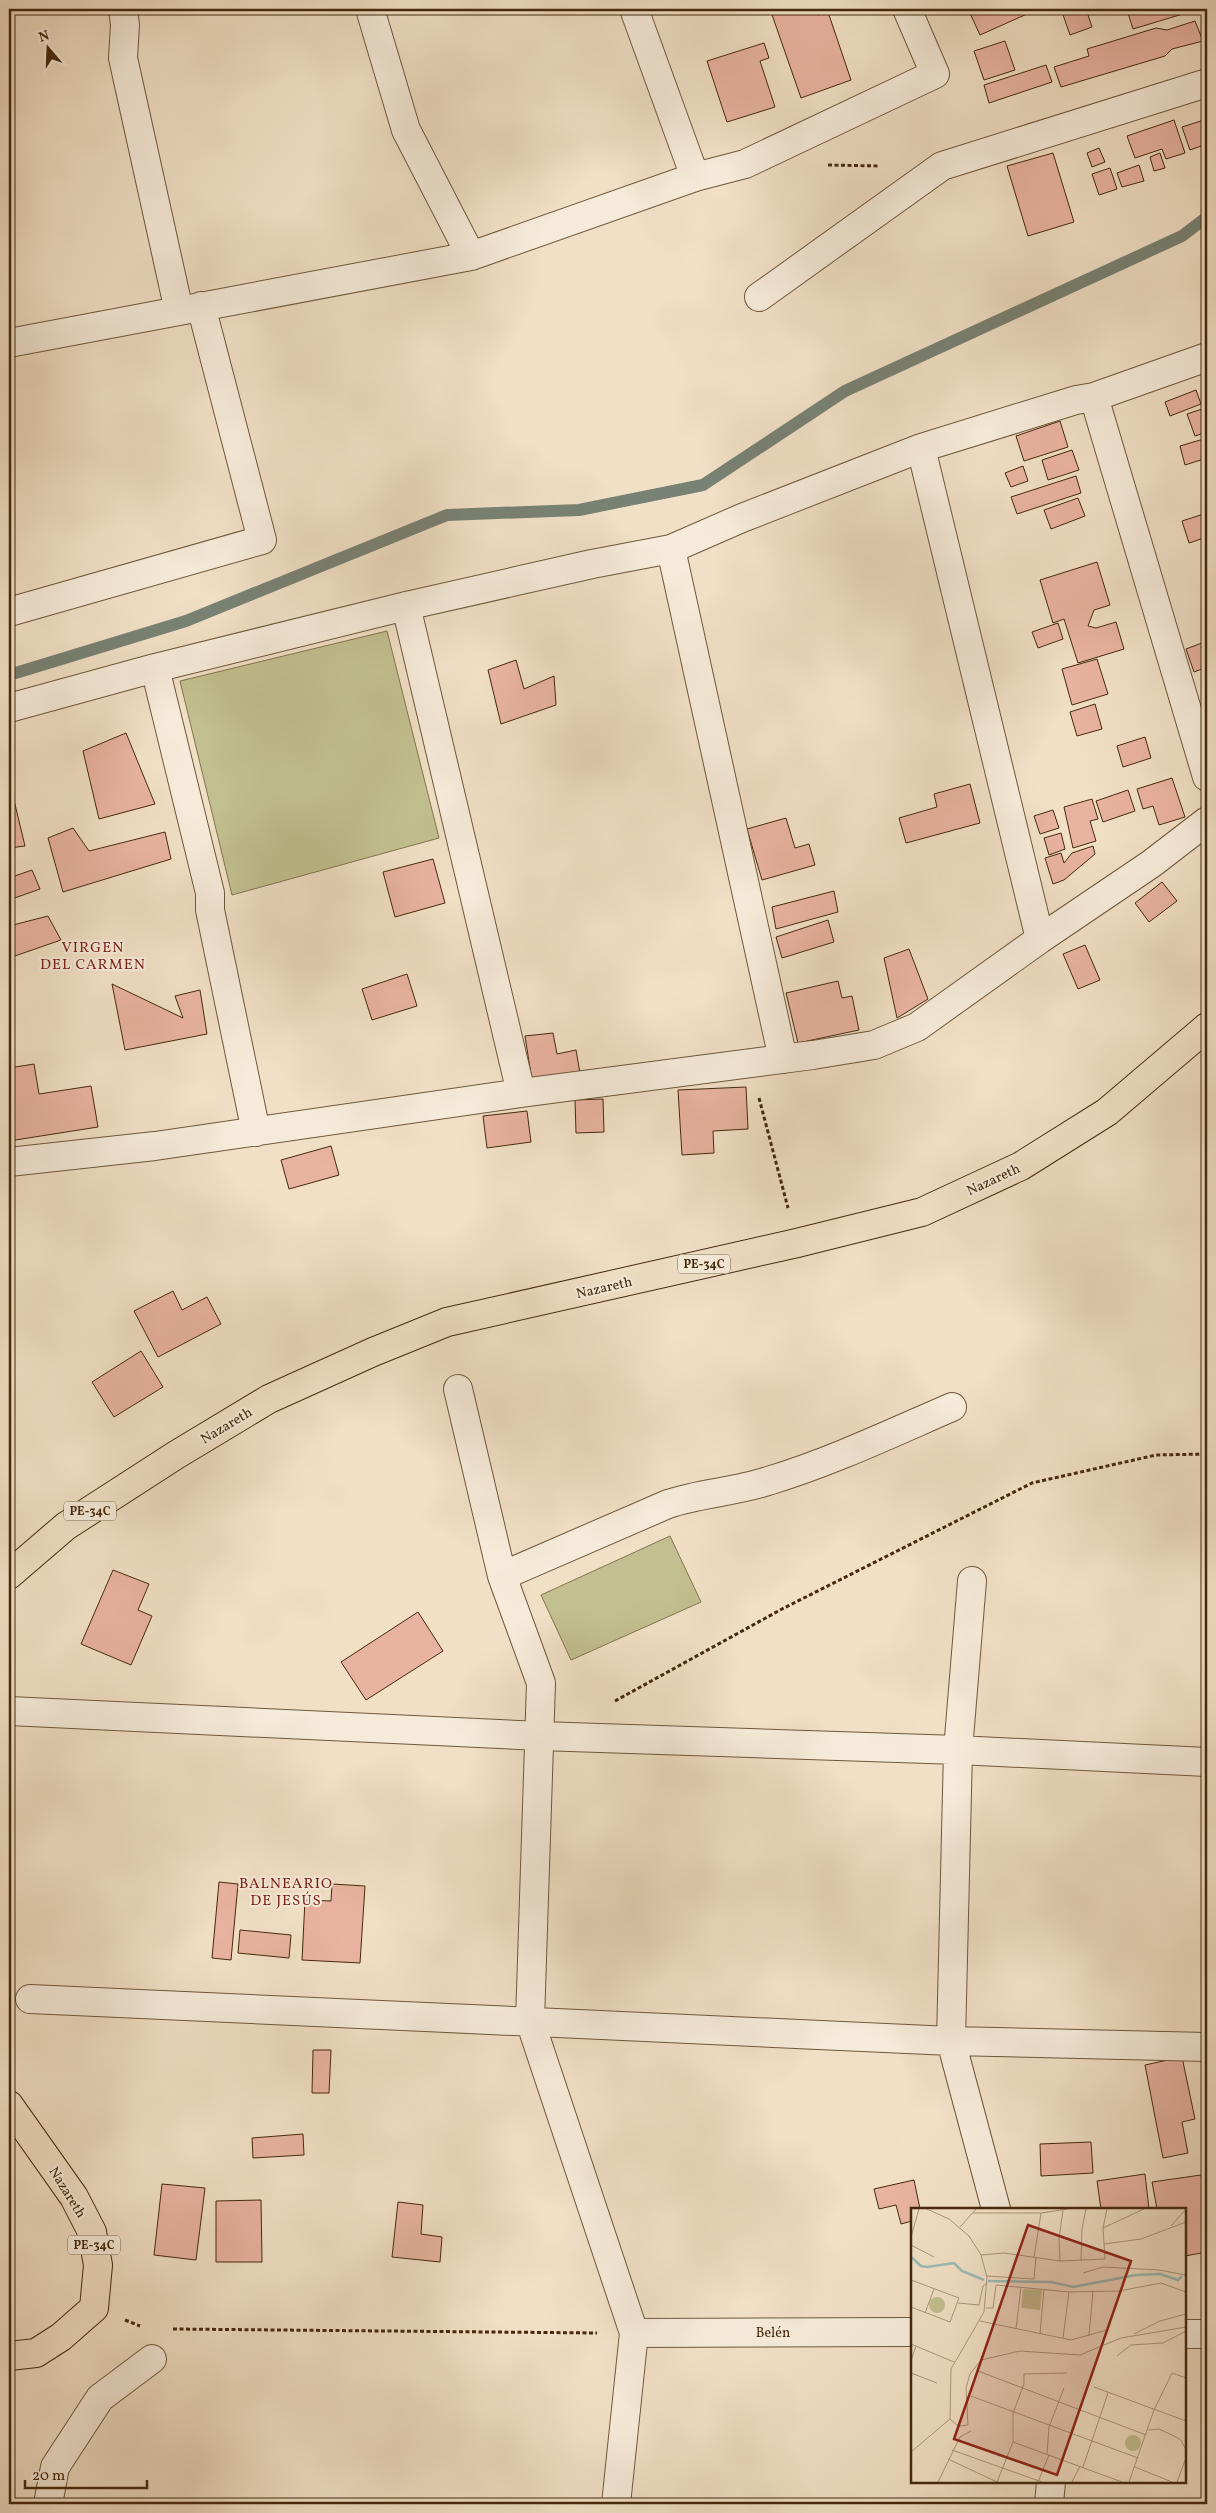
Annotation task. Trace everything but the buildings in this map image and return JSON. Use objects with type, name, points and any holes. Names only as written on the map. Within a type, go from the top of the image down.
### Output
[{"type":"main road","name":"Nazareth","points":[[9,1575],[66,1526],[176,1455],[269,1399],[373,1352],[447,1322],[797,1243],[922,1212],[1021,1166],[1107,1112],[1207,1027]]},
{"type":"main road","name":"Nazareth","points":[[9,2105],[74,2197],[92,2232],[98,2265],[94,2308]]},
{"type":"main road","points":[[9,2356],[36,2353],[61,2337],[94,2308]]},
{"type":"street","points":[[9,612],[262,540],[190,309],[123,58],[125,25],[123,9]]},
{"type":"street","points":[[370,9],[406,130],[471,256]]},
{"type":"street","points":[[634,9],[695,177]]},
{"type":"street","points":[[9,343],[471,256],[695,177],[745,164],[935,74],[906,9]]},
{"type":"street","points":[[759,296],[942,166],[1207,83]]},
{"type":"street","points":[[9,708],[155,668],[406,606],[592,564],[671,549],[742,518],[921,448],[1076,400],[1094,397],[1207,357]]},
{"type":"street","points":[[1094,397],[1207,777]]},
{"type":"street","points":[[921,448],[1040,939]]},
{"type":"street","points":[[671,549],[783,1059]]},
{"type":"street","points":[[406,606],[521,1093]]},
{"type":"street","points":[[155,668],[210,893],[210,910],[256,1132]]},
{"type":"street","points":[[9,1162],[155,1146],[521,1093],[749,1064],[874,1045],[917,1027],[1040,939],[1151,864],[1207,821]]},
{"type":"street","points":[[458,1389],[502,1576],[541,1684],[530,2022],[634,2333],[616,2504]]},
{"type":"street","points":[[502,1576],[689,1496],[767,1482],[845,1453],[952,1407]]},
{"type":"street","points":[[972,1581],[958,1750],[951,2041],[996,2208]]},
{"type":"street","points":[[9,1710],[540,1736],[958,1750],[1207,1762]]},
{"type":"street","points":[[30,1999],[951,2041],[1207,2047]]},
{"type":"street","name":"Belén","points":[[634,2333],[911,2332]]},
{"type":"street","points":[[1186,2334],[1207,2334]]},
{"type":"street","points":[[48,2504],[55,2467],[100,2398],[152,2359]]},
{"type":"street","points":[[1049,2504],[1051,2483]]},
{"type":"path","points":[[824,165],[883,166]]},
{"type":"path","points":[[749,1064],[797,1243]]},
{"type":"path","points":[[606,1705],[632,1694],[782,1609],[1032,1483],[1156,1455],[1207,1454]]},
{"type":"path","points":[[94,2308],[147,2329],[634,2333]]},
{"type":"path","points":[[147,2329],[152,2359]]},
{"type":"shaded area","points":[[387,631],[439,838],[232,895],[180,681]]},
{"type":"shaded area","points":[[670,1536],[701,1602],[571,1660],[541,1595]]},
{"type":"waterway","points":[[9,675],[186,621],[447,515],[579,510],[703,485],[845,391],[1182,236],[1207,217]]},
{"type":"district","name":"VIRGEN DEL CARMEN","points":[[93,956]]},
{"type":"district","name":"BALNEARIO DE JESÚS","points":[[286,1892]]}]
